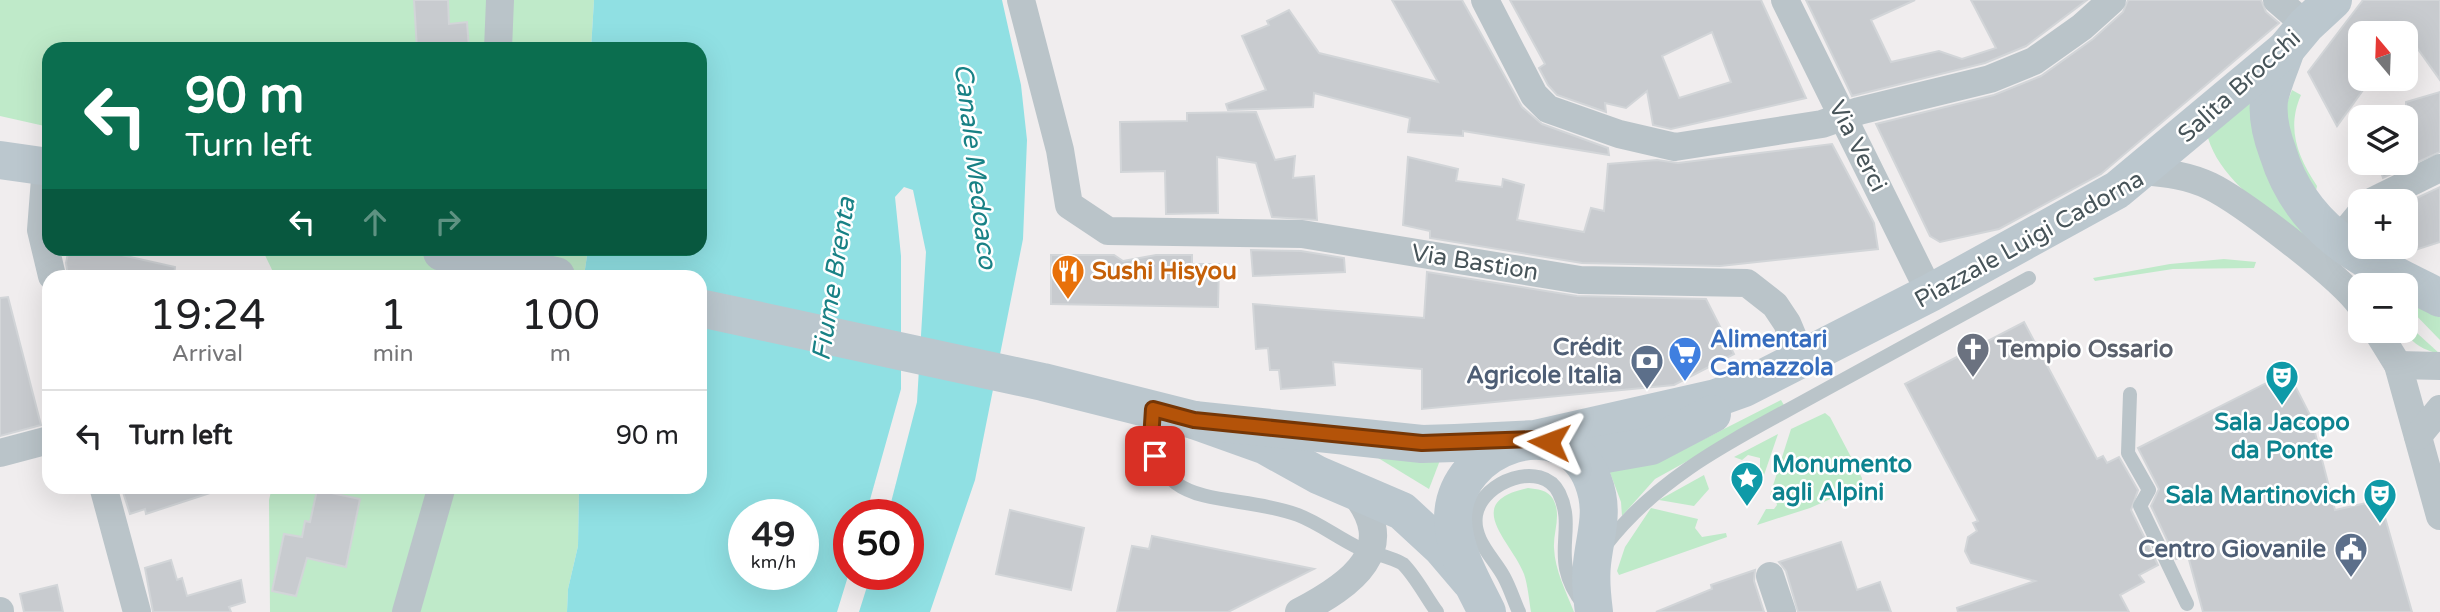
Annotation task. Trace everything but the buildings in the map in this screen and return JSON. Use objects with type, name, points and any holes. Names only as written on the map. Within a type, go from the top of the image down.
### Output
[{"type":"main road","name":"Salita Brocchi","points":[[2143,171],[2296,37],[2333,0]]},
{"type":"main road","points":[[2296,37],[2269,101],[2271,134],[2284,175],[2297,199],[2315,222],[2348,227]]},
{"type":"main road","points":[[0,160],[42,166]]},
{"type":"main road","name":"Piazzale Luigi Cadorna","points":[[1479,596],[1453,520],[1461,481],[1488,456],[1535,439],[1660,413],[1744,388],[1930,293],[2085,209],[2143,171]]},
{"type":"main road","points":[[461,256],[528,270]]},
{"type":"main road","points":[[2391,259],[2440,298]]},
{"type":"main road","points":[[707,310],[1043,382],[1194,420],[1264,445],[1352,490],[1402,511],[1441,547],[1479,596]]},
{"type":"main road","name":"Piazzale Luigi Cadorna","points":[[1583,458],[1651,446],[1713,414],[1744,388]]},
{"type":"main road","points":[[1194,420],[1422,443],[1535,439],[1567,448],[1583,458],[1598,496],[1601,516],[1592,564],[1594,612]]},
{"type":"main road","points":[[1264,445],[1317,452],[1365,466],[1415,493],[1453,520]]},
{"type":"street","points":[[498,42],[500,0]]},
{"type":"street","name":"Via Bastion","points":[[1021,0],[1060,150],[1069,205],[1108,231],[1302,234],[1580,280],[1747,283],[1775,305],[1787,323],[1802,359]]},
{"type":"street","points":[[1485,0],[1534,95],[1548,108],[1619,134],[1675,147],[1843,117],[1990,79],[2023,65],[2082,27],[2112,0]]},
{"type":"street","name":"Via Verci","points":[[1785,0],[1930,293]]},
{"type":"street","points":[[2277,0],[2296,37]]},
{"type":"street","points":[[2397,189],[2440,168]]},
{"type":"street","name":"Piazzale Luigi Cadorna","points":[[2143,171],[2174,173],[2212,187],[2281,236],[2348,292]]},
{"type":"street","points":[[2384,343],[2398,365],[2440,516]]},
{"type":"street","points":[[2398,365],[2440,366]]},
{"type":"street","points":[[2418,436],[2440,409]]},
{"type":"street","points":[[0,453],[42,442]]},
{"type":"street","points":[[1299,612],[1330,596],[1354,576],[1372,552],[1374,527],[1367,508],[1352,490]]},
{"type":"street","points":[[105,494],[137,612]]},
{"type":"street","points":[[406,612],[440,494]]},
{"type":"street","points":[[1770,576],[1782,612]]},
{"type":"lane","points":[[1592,564],[1623,522],[1663,484],[1722,447],[2029,278]]},
{"type":"lane","points":[[2130,394],[2128,453],[2148,490],[2140,506],[2187,604]]},
{"type":"lane","points":[[1153,409],[1151,440],[1155,456],[1172,481],[1190,492],[1297,515],[1372,552],[1401,562],[1437,612]]},
{"type":"lane","points":[[1519,612],[1503,576],[1488,556],[1479,537],[1476,517],[1484,496],[1503,480],[1529,477],[1548,482],[1559,492],[1563,510],[1562,560],[1570,588],[1589,612]]},
{"type":"green space","points":[[0,0],[594,0],[591,42],[42,42],[42,125],[0,116]]},
{"type":"green space","points":[[2292,90],[2301,95],[2294,119],[2296,142],[2304,164],[2317,186],[2316,191],[2306,186],[2283,114]]},
{"type":"green space","points":[[2249,96],[2312,243],[2251,197],[2225,170],[2215,155],[2208,138]]},
{"type":"green space","points":[[265,256],[587,256],[585,270],[272,270]]},
{"type":"green space","points":[[2224,259],[2256,262],[2254,268],[2173,269],[2095,281],[2093,278],[2170,264]]},
{"type":"green space","points":[[2418,303],[2440,314],[2440,340],[2418,317]]},
{"type":"green space","points":[[2418,334],[2440,354],[2416,343]]},
{"type":"green space","points":[[1781,400],[1785,407],[1655,479],[1622,516],[1621,502],[1609,470],[1665,459]]},
{"type":"green space","points":[[1825,413],[1830,417],[1862,478],[1862,485],[1810,508],[1757,525],[1766,509],[1774,509],[1777,505],[1775,496],[1770,495],[1791,429]]},
{"type":"green space","points":[[1778,434],[1764,475],[1760,471],[1760,458],[1748,455],[1742,460],[1734,457]]},
{"type":"green space","points":[[1365,450],[1442,455],[1429,489]]},
{"type":"green space","points":[[1704,475],[1709,489],[1694,506],[1659,500]]},
{"type":"green space","points":[[1528,488],[1542,490],[1556,505],[1556,565],[1574,612],[1531,612],[1524,574],[1496,524],[1494,513],[1497,503],[1508,494]]},
{"type":"green space","points":[[270,494],[579,494],[578,546],[568,589],[567,612],[270,612]]},
{"type":"green space","points":[[1651,508],[1698,519],[1695,528],[1702,537],[1726,533],[1727,537],[1619,575],[1617,571],[1625,547]]},
{"type":"water","points":[[594,0],[1002,0],[1021,85],[1027,140],[1023,239],[975,480],[930,612],[859,612],[866,590],[924,590],[924,499],[892,499],[917,402],[926,252],[913,190],[904,187],[895,197],[901,256],[901,389],[870,499],[833,499],[833,590],[844,590],[837,612],[567,612],[568,589],[578,546],[579,494],[707,494],[707,270],[585,270],[587,256],[707,256],[707,42],[591,42]]},
{"type":"place","name":"Sushi Hisyou","points":[[1068,301]]},
{"type":"place","name":"Tempio Ossario","points":[[1973,379]]},
{"type":"place","name":"Alimentari Camazzola","points":[[1685,383]]},
{"type":"place","name":"Crédit Agricole Italia","points":[[1647,391]]},
{"type":"place","name":"Sala Jacopo da Ponte","points":[[2282,407]]},
{"type":"place","name":"Monumento agli Alpini","points":[[1747,508]]},
{"type":"place","name":"Sala Martinovich","points":[[2380,525]]},
{"type":"place","name":"Centro Giovanile","points":[[2351,579]]},
{"type":"route","points":[[1155,456],[1151,440],[1153,409],[1194,420],[1422,443],[1535,439],[1549,442]]},
{"type":"water label","name":"Canale Medoaco","points":[[976,166]]},
{"type":"water label","name":"Fiume Brenta","points":[[833,279]]}]
